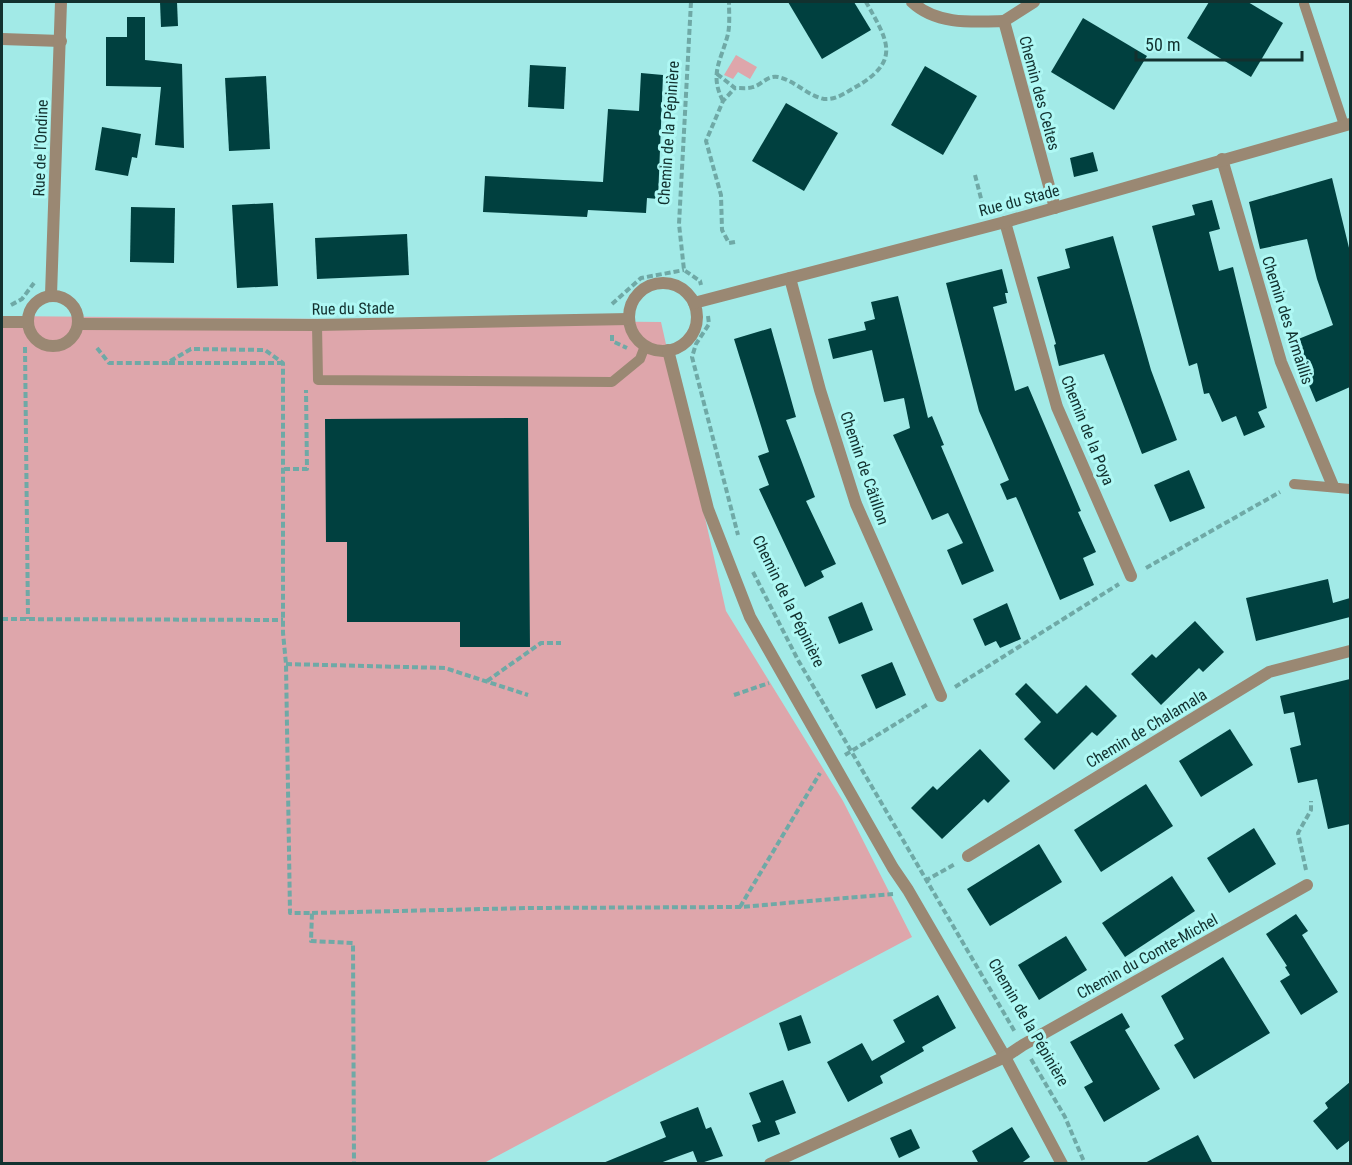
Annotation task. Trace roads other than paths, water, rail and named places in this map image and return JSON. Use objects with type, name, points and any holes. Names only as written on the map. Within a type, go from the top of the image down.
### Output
[{"type":"street","name":"Rue de l'Ondine","points":[[51,295],[61,2]]},
{"type":"street","points":[[912,2],[943,19],[973,22],[1004,21]]},
{"type":"street","name":"Chemin des Celtes","points":[[1034,2],[1004,21],[1054,208]]},
{"type":"street","points":[[2,39],[61,40]]},
{"type":"street","name":"Rue du Stade","points":[[699,302],[1005,222],[1347,124]]},
{"type":"street","name":"Chemin des Armaillis","points":[[1222,159],[1281,362],[1333,486]]},
{"type":"street","name":"Chemin de la Poya","points":[[1005,222],[1057,406],[1131,576]]},
{"type":"street","name":"Chemin de Câtillon","points":[[790,278],[820,390],[856,504],[941,696]]},
{"type":"street","points":[[658,283],[678,286],[699,302],[692,334],[680,346],[668,350],[645,346],[635,336],[629,319],[631,306],[636,296],[644,288],[658,283]]},
{"type":"street","points":[[51,295],[68,300],[74,307],[78,324],[67,341],[48,345],[32,334],[28,314],[37,301],[51,295]]},
{"type":"street","name":"Rue du Stade","points":[[78,324],[317,325],[629,319]]},
{"type":"street","points":[[2,322],[28,322]]},
{"type":"street","points":[[668,350],[708,509],[750,617],[893,868],[1005,1057],[1062,1164]]},
{"type":"street","name":"Chemin de Chalamala","points":[[968,856],[1269,672],[1350,651]]},
{"type":"street","name":"Chemin du Comte-Michel","points":[[1005,1057],[1023,1044],[1307,885]]},
{"type":"street","points":[[770,1164],[1005,1057]]},
{"type":"lane","points":[[1304,4],[1347,124]]},
{"type":"lane","points":[[317,325],[318,380],[612,382],[640,359],[645,346]]},
{"type":"lane","points":[[1294,484],[1350,489]]}]
